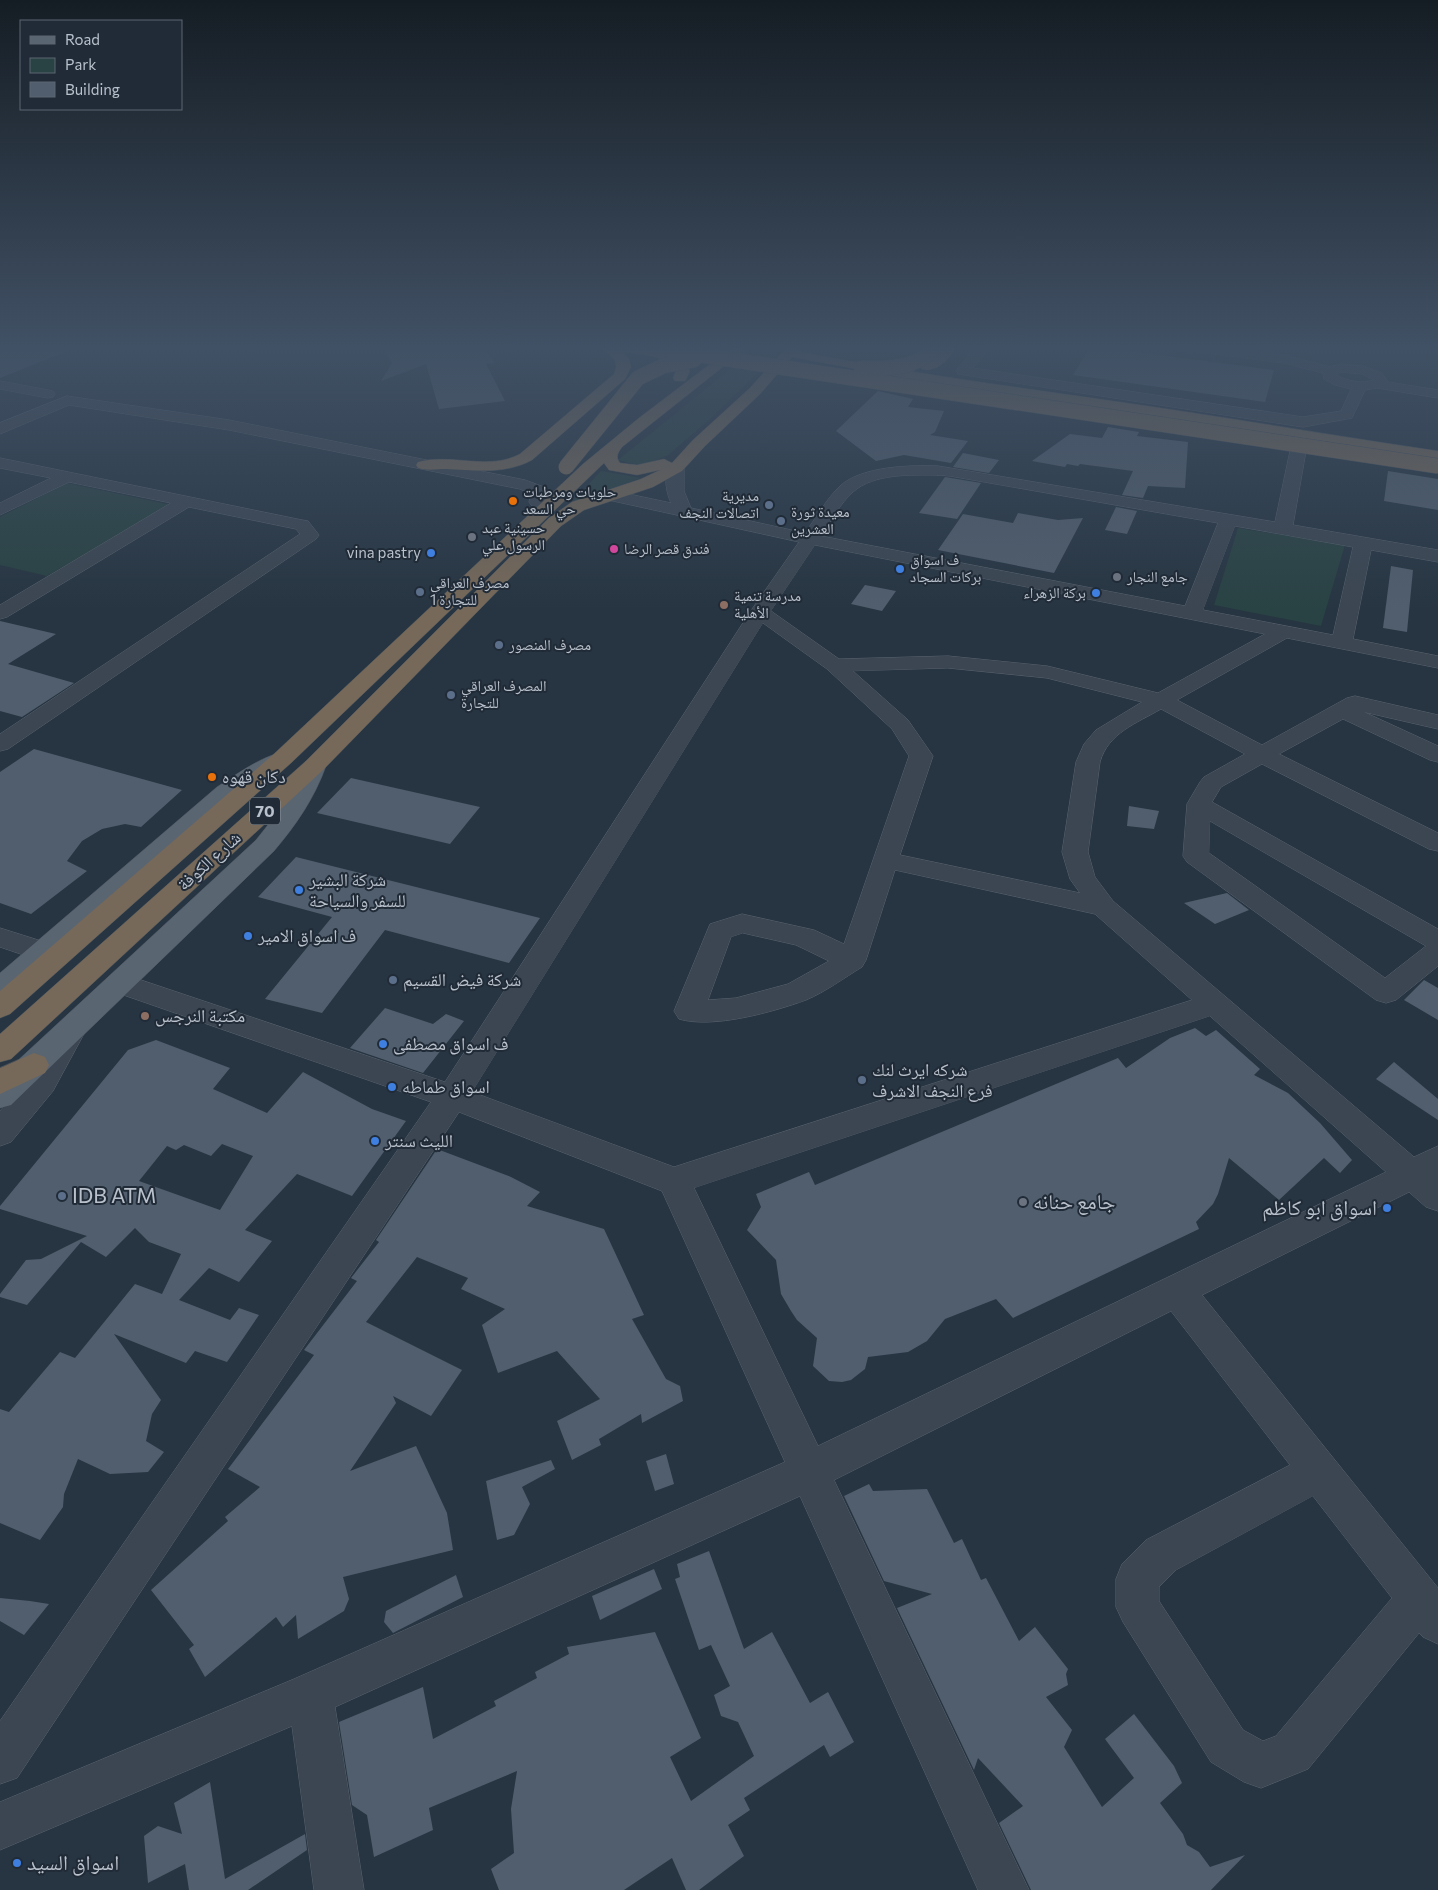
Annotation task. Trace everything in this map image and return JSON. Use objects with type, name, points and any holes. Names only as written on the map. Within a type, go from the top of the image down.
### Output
[{"type":"highway","points":[[424,465],[445,464],[497,467],[522,460],[552,434]]},
{"type":"highway","points":[[505,556],[538,502],[592,434]]},
{"type":"highway","name":"70","points":[[505,556],[627,434]]},
{"type":"highway","name":"70","points":[[505,556],[578,506],[648,483],[676,468],[708,434]]},
{"type":"highway","points":[[1188,434],[1438,472]]},
{"type":"highway","points":[[1227,434],[1438,466]]},
{"type":"highway","points":[[1275,434],[1438,456]]},
{"type":"highway","points":[[1309,434],[1357,444]]},
{"type":"highway","points":[[618,442],[609,454],[609,459],[615,467],[629,470],[645,469],[664,464],[699,443]]},
{"type":"highway","name":"شارع الكوفة","points":[[0,1007],[283,758],[505,556]]},
{"type":"highway","name":"شارع الكوفة","points":[[0,1051],[314,766],[505,556]]},
{"type":"highway","points":[[0,1082],[34,1065]]},
{"type":"main road","points":[[0,988],[44,952],[225,792],[283,758]]},
{"type":"main road","points":[[0,1096],[122,984],[276,833],[301,799],[314,766]]},
{"type":"street","points":[[274,434],[525,485],[538,491],[540,495],[538,502]]},
{"type":"street","points":[[1283,529],[1298,451]]},
{"type":"street","points":[[0,463],[302,525],[310,535],[3,739]]},
{"type":"street","points":[[676,468],[674,486],[676,499],[685,512]]},
{"type":"street","points":[[0,1761],[452,1097],[760,612],[848,488],[862,481],[888,474],[931,470],[960,473],[1438,556]]},
{"type":"street","points":[[0,510],[66,476]]},
{"type":"street","points":[[610,495],[810,539],[1438,662]]},
{"type":"street","points":[[0,613],[187,501]]},
{"type":"street","points":[[1192,613],[1228,520]]},
{"type":"street","points":[[1342,643],[1363,543]]},
{"type":"street","points":[[760,612],[834,666],[900,725],[920,756],[852,960],[796,992],[736,1009],[689,1010],[720,931],[742,923],[804,937],[852,960]]},
{"type":"street","points":[[0,1826],[310,1695],[810,1471],[1177,1291],[1430,1177],[1215,1003],[1104,907],[1083,879],[1076,852],[1090,753],[1101,736],[1285,632]]},
{"type":"street","points":[[834,666],[948,662],[1048,672],[1162,701],[1261,754],[1438,843]]},
{"type":"street","points":[[1438,722],[1355,703],[1261,754],[1212,782],[1199,804],[1196,856],[1386,993],[1438,951]]},
{"type":"street","points":[[1342,710],[1438,755]]},
{"type":"street","points":[[1199,804],[1438,941]]},
{"type":"street","points":[[886,860],[1104,907]]},
{"type":"street","points":[[0,937],[44,952]]},
{"type":"street","points":[[122,984],[452,1097],[674,1181],[1215,1003]]},
{"type":"street","points":[[0,1133],[42,1083],[70,1032]]},
{"type":"street","points":[[674,1181],[810,1471],[1000,1888]]},
{"type":"street","points":[[1177,1291],[1319,1471],[1429,1611],[1292,1752],[1262,1765],[1227,1746],[1138,1607],[1137,1579],[1161,1556],[1319,1471]]},
{"type":"street","points":[[310,1695],[339,1890]]},
{"type":"green space","points":[[650,434],[692,434],[668,455],[649,463],[638,465],[618,460]]},
{"type":"green space","points":[[601,471],[641,478],[571,503]]},
{"type":"green space","points":[[67,483],[171,505],[47,576],[0,565],[0,517]]},
{"type":"green space","points":[[1238,528],[1345,545],[1321,626],[1214,605]]},
{"type":"building","points":[[840,434],[931,434],[930,435],[968,441],[951,463],[904,455],[876,461]]},
{"type":"building","points":[[1070,434],[1102,438],[1104,434],[1138,434],[1137,436],[1188,442],[1185,488],[1148,486],[1143,498],[1122,495],[1133,471],[1080,464],[1078,466],[1067,464],[1065,467],[1032,461]]},
{"type":"building","points":[[963,453],[999,460],[989,473],[953,467]]},
{"type":"building","points":[[1388,471],[1438,479],[1438,510],[1384,501]]},
{"type":"building","points":[[945,477],[981,483],[957,519],[919,513]]},
{"type":"building","points":[[1116,507],[1137,511],[1127,534],[1105,530]]},
{"type":"building","points":[[1018,513],[1058,520],[1083,518],[1054,573],[938,550],[963,514],[1013,523]]},
{"type":"building","points":[[1391,566],[1413,570],[1407,632],[1383,628]]},
{"type":"building","points":[[865,585],[896,591],[882,611],[851,604]]},
{"type":"building","points":[[0,621],[56,634],[8,664],[74,683],[22,717],[0,711]]},
{"type":"building","points":[[34,749],[182,790],[141,827],[125,824],[102,829],[82,841],[67,861],[87,871],[31,914],[0,903],[0,772]]},
{"type":"building","points":[[351,778],[480,807],[450,844],[317,813]]},
{"type":"building","points":[[1129,806],[1159,811],[1154,829],[1127,826]]},
{"type":"building","points":[[296,857],[540,918],[509,963],[385,930],[322,1013],[265,999],[332,917],[258,897]]},
{"type":"building","points":[[1227,893],[1249,910],[1215,924],[1184,903]]},
{"type":"building","points":[[1424,980],[1438,988],[1438,1020],[1404,1000]]},
{"type":"building","points":[[385,1008],[433,1024],[446,1014],[464,1021],[423,1073],[350,1048]]},
{"type":"building","points":[[1195,1028],[1206,1036],[1216,1030],[1260,1069],[1254,1075],[1288,1093],[1320,1123],[1352,1160],[1340,1173],[1324,1158],[1279,1200],[1229,1158],[1213,1204],[1196,1222],[1199,1229],[1013,1318],[996,1299],[945,1319],[927,1341],[908,1352],[868,1357],[865,1369],[851,1380],[842,1382],[829,1381],[813,1366],[817,1338],[797,1320],[781,1294],[776,1260],[747,1230],[761,1207],[756,1194],[809,1172],[815,1185],[1118,1058],[1126,1068],[1170,1038]]},
{"type":"building","points":[[156,1040],[230,1068],[213,1089],[267,1113],[303,1072],[372,1109],[406,1121],[352,1196],[297,1174],[245,1230],[272,1241],[239,1282],[209,1268],[179,1300],[230,1320],[239,1308],[259,1315],[227,1362],[195,1351],[186,1363],[114,1334],[161,1400],[152,1414],[146,1441],[164,1452],[148,1472],[110,1474],[78,1459],[64,1494],[63,1507],[40,1540],[0,1523],[0,1409],[9,1412],[60,1352],[75,1358],[135,1284],[162,1294],[181,1254],[149,1242],[135,1228],[106,1257],[81,1242],[27,1305],[0,1297],[0,1294],[26,1260],[41,1259],[87,1236],[0,1209],[0,1206],[128,1050]],"holes":[[[222,1144],[253,1156],[220,1210],[139,1181],[167,1146],[176,1150],[184,1145],[211,1156]]]},
{"type":"building","points":[[1394,1062],[1438,1099],[1438,1120],[1376,1079]]},
{"type":"building","points":[[437,1149],[511,1177],[540,1192],[527,1206],[604,1229],[644,1315],[632,1319],[666,1379],[680,1386],[683,1401],[642,1423],[641,1414],[599,1439],[601,1445],[572,1460],[557,1421],[600,1399],[557,1351],[498,1373],[482,1325],[505,1309],[461,1289],[468,1278],[417,1257],[366,1322],[462,1370],[431,1416],[393,1396],[396,1403],[350,1471],[416,1446],[447,1513],[453,1550],[343,1577],[349,1599],[344,1611],[298,1639],[296,1615],[283,1627],[276,1617],[205,1677],[189,1649],[194,1645],[151,1590],[228,1521],[225,1517],[260,1487],[228,1469],[314,1355],[304,1350],[357,1281],[351,1278],[379,1242],[376,1240]]},
{"type":"building","points":[[666,1454],[674,1484],[655,1491],[646,1461]]},
{"type":"building","points":[[551,1460],[555,1469],[522,1487],[530,1504],[514,1535],[497,1540],[486,1481]]},
{"type":"building","points":[[869,1484],[873,1491],[927,1489],[954,1543],[962,1539],[981,1580],[986,1578],[1019,1641],[1035,1627],[1068,1669],[1066,1674],[1068,1685],[1046,1697],[1072,1730],[1064,1747],[1102,1807],[1134,1778],[1105,1739],[1134,1714],[1174,1766],[1182,1783],[1160,1803],[1183,1834],[1187,1845],[1199,1852],[1210,1867],[1245,1855],[1211,1890],[1031,1890],[999,1823],[1023,1806],[978,1758],[974,1770],[897,1608],[932,1594],[884,1581],[844,1496]]},
{"type":"building","points":[[709,1551],[744,1649],[772,1632],[810,1703],[828,1692],[854,1742],[830,1757],[824,1745],[744,1798],[750,1810],[728,1825],[744,1856],[699,1890],[686,1890],[672,1858],[624,1890],[499,1890],[491,1869],[514,1853],[511,1809],[517,1771],[429,1808],[433,1830],[374,1857],[367,1815],[352,1805],[339,1722],[423,1687],[433,1739],[496,1706],[494,1701],[537,1678],[535,1672],[569,1654],[567,1647],[655,1632],[701,1738],[670,1757],[691,1801],[754,1756],[738,1722],[721,1716],[714,1695],[730,1686],[711,1645],[699,1650],[675,1579],[680,1577],[677,1564]]},
{"type":"building","points":[[654,1569],[662,1589],[600,1620],[592,1596]]},
{"type":"building","points":[[456,1575],[463,1597],[393,1633],[384,1622],[386,1611]]},
{"type":"building","points":[[0,1598],[49,1604],[24,1635],[0,1621]]},
{"type":"building","points":[[210,1782],[225,1879],[305,1834],[307,1850],[248,1890],[189,1890],[185,1864],[148,1883],[144,1836],[158,1826],[182,1834],[174,1803]]},
{"type":"place","name":"حلويات ومرطبات حي السعد","points":[[513,501]]},
{"type":"place","name":"مديرية اتصالات النجف","points":[[769,505]]},
{"type":"place","name":"معيدة ثورة العشرين","points":[[781,521]]},
{"type":"place","name":"حسينية عبد الرسول علي","points":[[472,537]]},
{"type":"place","name":"فندق قصر الرضا","points":[[614,549]]},
{"type":"place","name":"vina pastry","points":[[431,553]]},
{"type":"place","name":"ف اسواق بركات السجاد","points":[[900,569]]},
{"type":"place","name":"جامع النجار","points":[[1117,577]]},
{"type":"place","name":"مصرف العراقي للتجارة 1","points":[[420,592]]},
{"type":"place","name":"بركة الزهراء","points":[[1096,593]]},
{"type":"place","name":"مدرسة تنمية الأهلية","points":[[724,605]]},
{"type":"place","name":"مصرف المنصور","points":[[499,645]]},
{"type":"place","name":"المصرف العراقي للتجارة","points":[[451,695]]},
{"type":"place","name":"دكان قهوه","points":[[212,777]]},
{"type":"place","name":"شركة البشير للسفر والسياحة","points":[[299,890]]},
{"type":"place","name":"ف اسواق الامير","points":[[248,936]]},
{"type":"place","name":"شركة فيض القسيم","points":[[393,980]]},
{"type":"place","name":"مكتبة النرجس","points":[[145,1016]]},
{"type":"place","name":"ف اسواق مصطفى","points":[[383,1044]]},
{"type":"place","name":"شركه ايرث لنك فرع النجف الاشرف","points":[[862,1080]]},
{"type":"place","name":"اسواق طماطه","points":[[392,1087]]},
{"type":"place","name":"الليث سنتر","points":[[375,1141]]},
{"type":"place","name":"IDB ATM","points":[[62,1196]]},
{"type":"place","name":"جامع حنانه","points":[[1023,1202]]},
{"type":"place","name":"اسواق ابو كاظم","points":[[1387,1208]]},
{"type":"place","name":"اسواق السيد","points":[[17,1863]]}]
